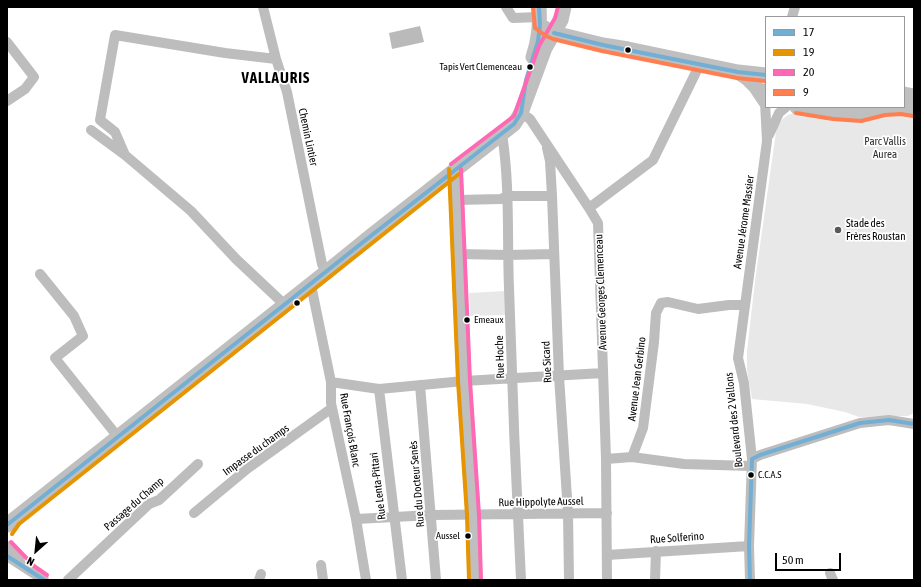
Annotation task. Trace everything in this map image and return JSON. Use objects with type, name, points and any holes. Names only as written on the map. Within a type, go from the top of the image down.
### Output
[{"type":"main road","points":[[10,525],[372,234],[514,124],[521,113],[545,48],[561,20],[564,7]]},
{"type":"main road","points":[[539,16],[549,31],[554,33],[603,45],[738,72],[765,75]]},
{"type":"main road","points":[[521,113],[526,80],[538,41],[539,16]]},
{"type":"main road","points":[[738,72],[747,78],[765,96]]},
{"type":"main road","points":[[803,108],[834,113],[861,115],[876,109]]},
{"type":"main road","points":[[455,169],[464,381],[473,515],[475,580]]},
{"type":"street","name":"Chemin Lintier","points":[[263,7],[276,59],[287,92],[322,264],[326,272]]},
{"type":"street","points":[[506,7],[513,18],[539,16]]},
{"type":"street","points":[[125,156],[115,132],[100,120],[115,35],[225,53],[276,59]]},
{"type":"street","points":[[7,42],[34,77],[25,89],[7,102]]},
{"type":"street","points":[[589,208],[653,160],[700,64]]},
{"type":"street","name":"Avenue Jérome Massier","points":[[744,305],[767,141],[766,108]]},
{"type":"street","name":"Avenue Jérome Massier","points":[[767,141],[779,112],[785,108]]},
{"type":"street","name":"Avenue Georges Clemenceau","points":[[521,113],[530,119],[598,224],[606,459],[607,580]]},
{"type":"street","points":[[91,130],[191,211],[236,259],[285,304]]},
{"type":"street","name":"Rue Hoche","points":[[502,134],[507,196],[512,378],[521,580]]},
{"type":"street","name":"Rue Sicard","points":[[546,144],[550,161],[552,196],[559,376],[568,514],[569,580]]},
{"type":"street","points":[[457,200],[501,199],[507,196],[552,196]]},
{"type":"street","points":[[459,254],[554,254]]},
{"type":"street","points":[[40,274],[74,316],[83,336],[55,358],[118,437]]},
{"type":"street","name":"Rue François Blanc","points":[[311,284],[331,382],[331,403],[356,519],[366,580]]},
{"type":"street","name":"Avenue Jean Gerbino","points":[[632,457],[643,428],[654,342],[656,313],[661,303],[668,302],[698,310],[729,305],[744,305]]},
{"type":"street","name":"Boulevard des 2 Vallons","points":[[744,305],[738,358],[744,382],[752,463],[749,546],[750,580]]},
{"type":"street","points":[[331,382],[379,389],[464,381],[603,373]]},
{"type":"street","name":"Rue du Docteur Senès","points":[[420,385],[432,515],[436,580]]},
{"type":"street","name":"Rue Lenta-Pittari","points":[[379,389],[402,580]]},
{"type":"street","name":"Impasse du champs","points":[[194,512],[247,470],[332,408]]},
{"type":"street","points":[[606,459],[632,457],[684,464],[752,463],[760,455],[860,423],[889,420],[914,424]]},
{"type":"street","name":"Passage du Champ","points":[[68,580],[149,504],[158,500],[198,464]]},
{"type":"street","name":"Rue Hippolyte Aussel","points":[[356,519],[432,515],[607,513]]},
{"type":"street","points":[[7,546],[30,571]]},
{"type":"street","name":"Rue Solferino","points":[[607,555],[749,546]]},
{"type":"street","points":[[655,580],[656,551]]},
{"type":"street","points":[[7,556],[44,580]]},
{"type":"street","points":[[321,565],[323,580]]},
{"type":"green space","name":"Stade des Frères Roustan","points":[[798,112],[903,114],[914,117],[914,413],[908,416],[859,417],[845,412],[807,404],[752,399],[747,370],[747,351],[755,281],[776,132],[779,124],[784,118],[790,114]]},
{"type":"green space","points":[[505,291],[506,315],[470,316],[469,293]]},
{"type":"shaded area","points":[[420,26],[424,42],[392,49],[389,33]]},
{"type":"transit line","name":"9","points":[[533,7],[535,28],[553,39],[602,51],[737,78],[765,81]]},
{"type":"transit line","name":"17","points":[[7,525],[514,124],[521,113],[526,80],[538,41],[540,25],[539,7]]},
{"type":"transit line","name":"20","points":[[451,164],[514,116],[539,46],[555,18],[558,7]]},
{"type":"transit line","name":"17","points":[[554,33],[603,45],[738,72],[765,75]]},
{"type":"transit line","name":"9","points":[[796,113],[833,119],[861,121],[885,115],[901,114],[913,116]]},
{"type":"transit line","name":"19","points":[[449,169],[458,381],[467,515],[469,580]]},
{"type":"transit line","name":"20","points":[[461,169],[470,381],[479,515],[481,580]]},
{"type":"transit line","name":"19","points":[[12,534],[19,524],[459,174]]},
{"type":"transit line","name":"17","points":[[752,459],[760,455],[860,423],[889,420],[914,424]]},
{"type":"transit line","name":"17","points":[[750,580],[749,546],[752,459]]},
{"type":"transit line","name":"20","points":[[11,542],[34,566],[47,575]]},
{"type":"transit line","name":"17","points":[[7,556],[44,580]]},
{"type":"place","name":"Tapis Vert Clemenceau","points":[[530,67]]},
{"type":"place","name":"Stade des Frères Roustan","points":[[838,230]]},
{"type":"place","name":"Emeaux","points":[[467,320]]},
{"type":"place","name":"C.C.A.S","points":[[751,475]]},
{"type":"place","name":"Aussel","points":[[468,536]]},
{"type":"district","name":"VALLAURIS","points":[[276,78]]},
{"type":"park label","name":"Parc Vallis Aurea","points":[[885,148]]}]
